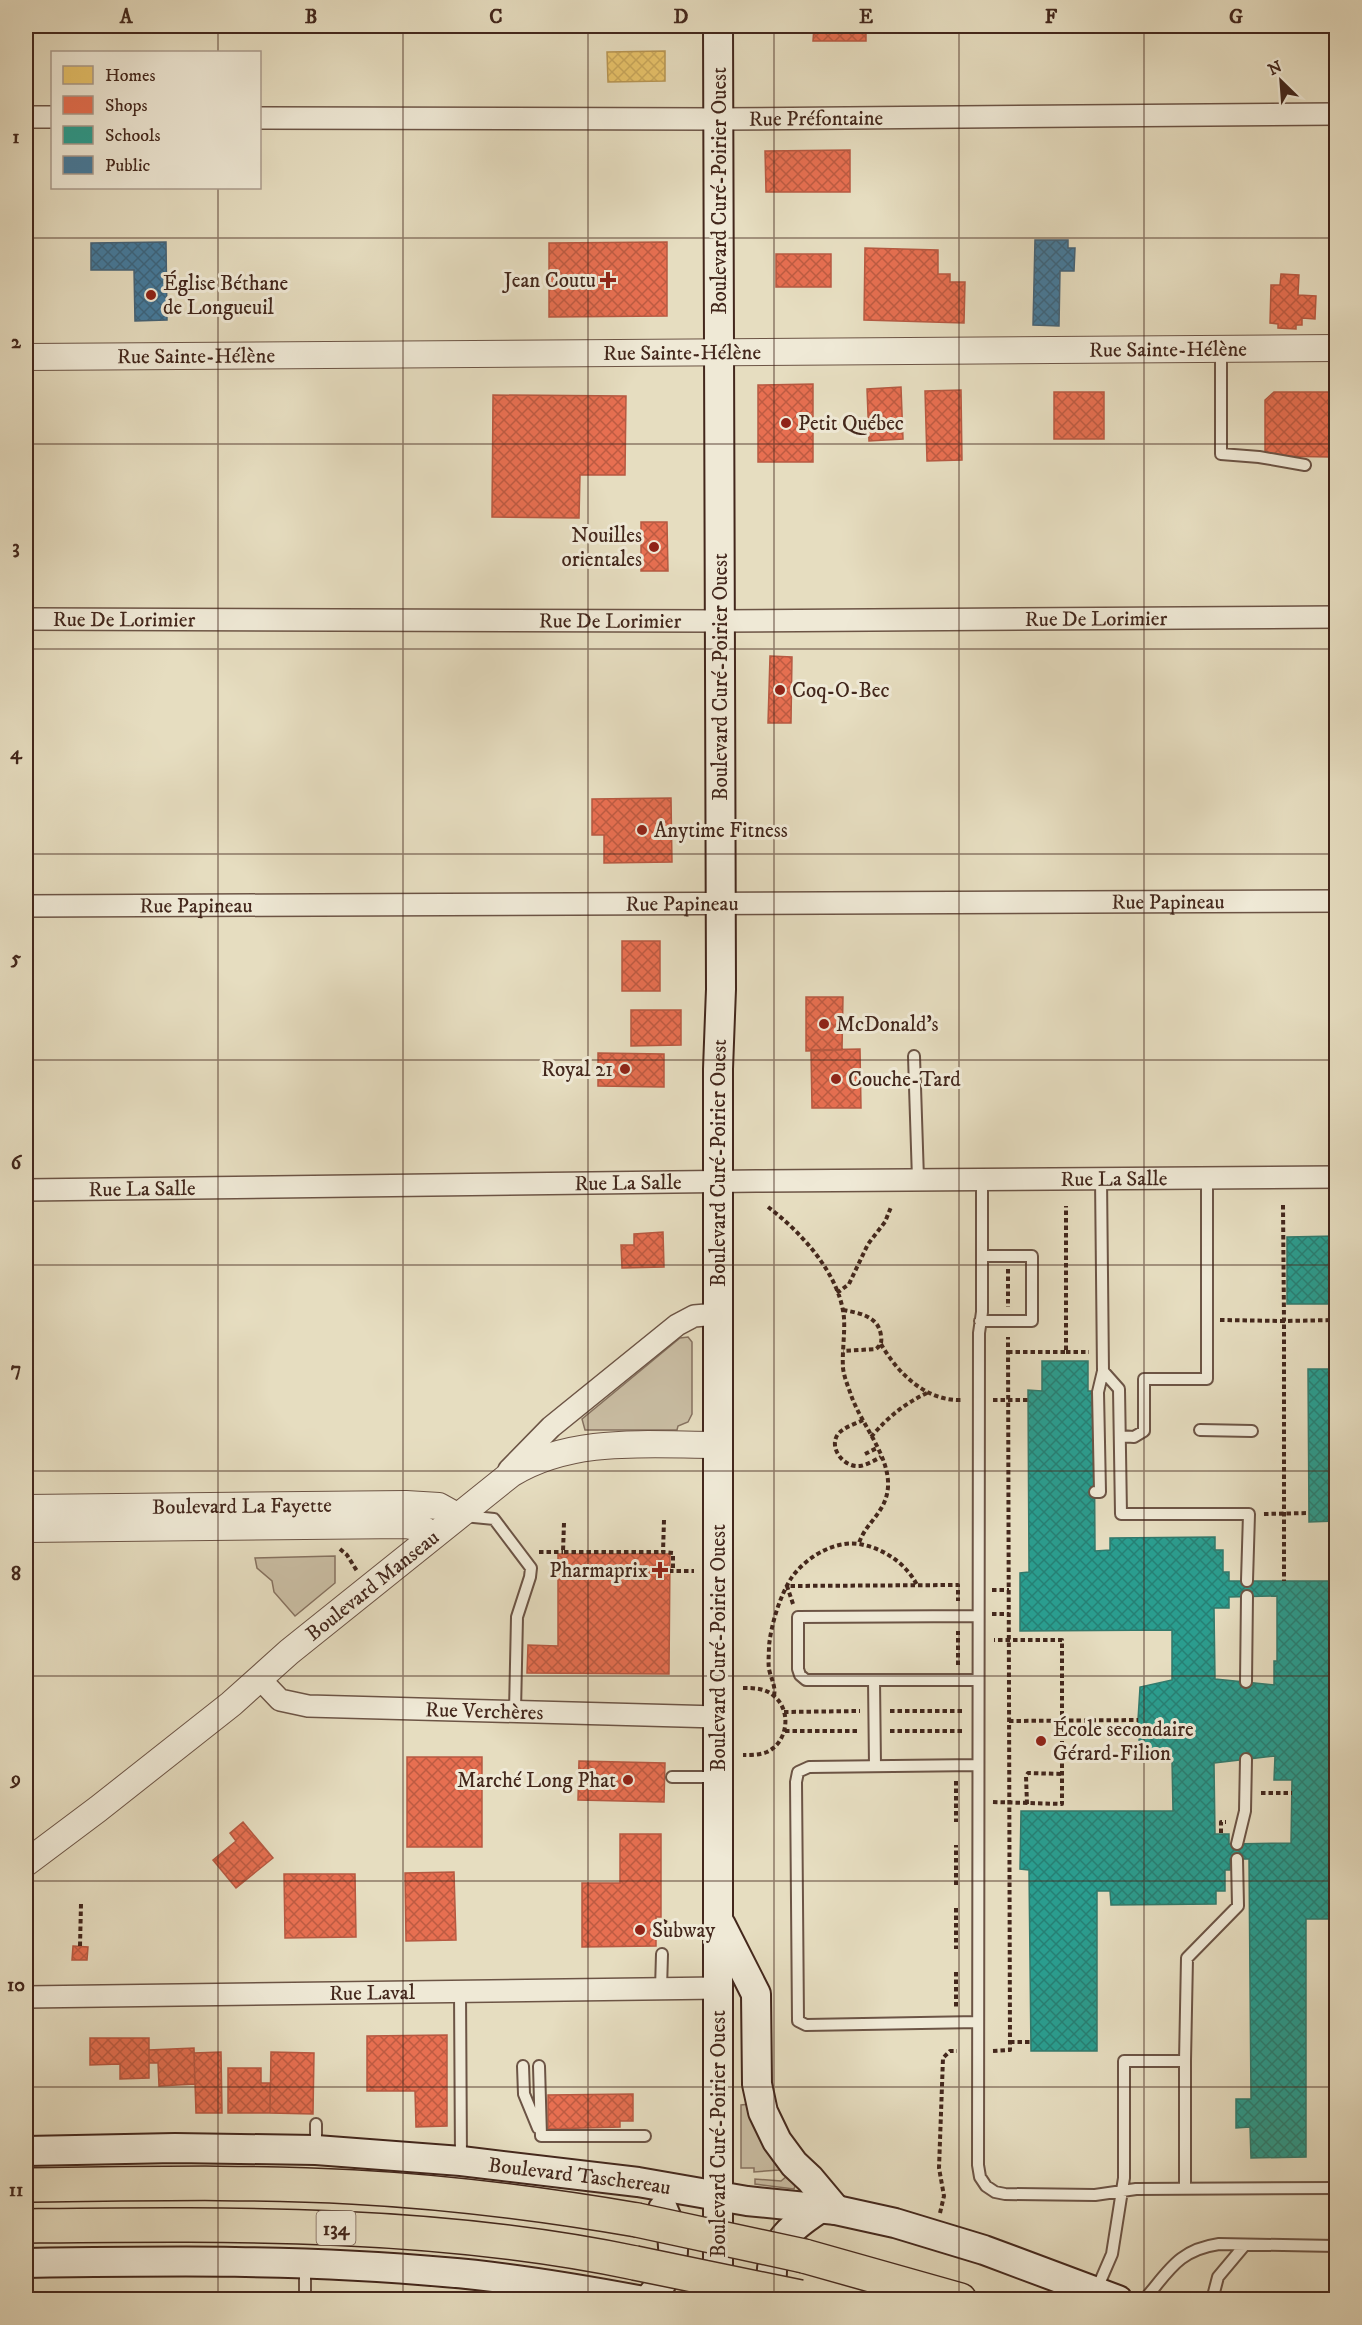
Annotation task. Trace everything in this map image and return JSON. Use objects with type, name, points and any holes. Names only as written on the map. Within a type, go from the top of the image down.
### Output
[{"type":"highway","name":"Boulevard Taschereau","points":[[26,2185],[225,2183],[353,2187],[489,2199],[637,2220],[804,2256],[960,2300]]},
{"type":"highway","name":"134","points":[[26,2226],[256,2225],[376,2230],[532,2246],[635,2263],[794,2299]]},
{"type":"main road","name":"Boulevard Curé-Poirier Ouest","points":[[718,26],[721,904],[718,1069],[718,2300]]},
{"type":"main road","points":[[718,1919],[756,1994],[757,2084],[763,2112],[777,2141],[794,2164],[810,2179],[827,2210],[792,2227],[777,2247],[772,2265],[794,2299]]},
{"type":"main road","name":"Boulevard Taschereau","points":[[26,2151],[176,2148],[316,2137],[461,2161],[827,2210],[928,2232],[1107,2295]]},
{"type":"main road","points":[[648,2300],[661,2286],[669,2272],[673,2247],[666,2217],[652,2185]]},
{"type":"main road","points":[[26,2263],[204,2260],[305,2263],[436,2271],[530,2289],[638,2300]]},
{"type":"street","name":"Rue Préfontaine","points":[[261,117],[718,119],[1336,114]]},
{"type":"street","points":[[26,117],[51,117]]},
{"type":"street","name":"Rue Sainte-Hélène","points":[[26,357],[1336,348]]},
{"type":"street","name":"Rue De Lorimier","points":[[26,619],[720,621],[1336,617]]},
{"type":"street","name":"Rue Papineau","points":[[26,906],[1336,901]]},
{"type":"street","name":"Rue La Salle","points":[[26,1190],[918,1179],[1336,1177]]},
{"type":"street","name":"Boulevard Manseau","points":[[30,1855],[116,1795],[260,1679],[289,1652],[497,1483],[551,1427],[677,1325],[694,1316],[718,1314]]},
{"type":"street","points":[[497,1483],[522,1467],[548,1455],[569,1450],[609,1445],[718,1445]]},
{"type":"street","name":"Boulevard La Fayette","points":[[26,1508],[406,1504],[439,1506],[457,1516]]},
{"type":"street","name":"Boulevard La Fayette","points":[[26,1529],[406,1525],[421,1528],[432,1535]]},
{"type":"street","name":"Rue Verchères","points":[[260,1679],[276,1697],[296,1705],[718,1717]]},
{"type":"street","name":"Rue Laval","points":[[26,1997],[718,1988]]},
{"type":"lane","points":[[1221,349],[1221,454],[1305,465]]},
{"type":"lane","points":[[915,1056],[918,1179]]},
{"type":"lane","points":[[1120,1436],[1134,1437],[1144,1431],[1144,1379],[1207,1379],[1207,1177]]},
{"type":"lane","points":[[1095,1492],[1100,1492],[1098,1392],[1103,1371],[1101,1178]]},
{"type":"lane","points":[[982,1179],[977,1765],[978,2165],[980,2177],[986,2186],[995,2192],[1005,2194],[1095,2195],[1136,2189],[1185,2188],[1336,2188]]},
{"type":"lane","points":[[980,1321],[1032,1321],[1032,1256],[982,1256]]},
{"type":"lane","points":[[1103,1371],[1119,1389],[1121,1514],[1249,1514],[1247,1581]]},
{"type":"lane","points":[[1200,1431],[1252,1431]]},
{"type":"lane","points":[[457,1516],[494,1519],[531,1568],[517,1617],[514,1711]]},
{"type":"lane","points":[[1246,1682],[1247,1596]]},
{"type":"lane","points":[[978,1616],[798,1617],[798,1669],[803,1678],[809,1680],[978,1680]]},
{"type":"lane","points":[[874,1680],[874,1766]]},
{"type":"lane","points":[[1237,1844],[1245,1811],[1246,1759]]},
{"type":"lane","points":[[977,1765],[809,1767],[801,1769],[796,1776],[797,2019],[806,2025],[978,2022]]},
{"type":"lane","points":[[672,1777],[718,1777]]},
{"type":"lane","points":[[1185,2188],[1187,1958],[1238,1906],[1237,1859]]},
{"type":"lane","points":[[661,1989],[662,1954]]},
{"type":"lane","points":[[460,1991],[461,2161]]},
{"type":"lane","points":[[1107,2295],[1124,2178],[1124,2061],[1185,2061]]},
{"type":"lane","points":[[523,2066],[524,2094],[541,2136]]},
{"type":"lane","points":[[539,2066],[541,2136]]},
{"type":"lane","points":[[541,2136],[645,2136]]},
{"type":"lane","points":[[1144,2300],[1165,2273],[1187,2254],[1201,2247],[1219,2244],[1336,2246]]},
{"type":"lane","points":[[1212,2300],[1218,2277],[1244,2246]]},
{"type":"lane","points":[[305,2263],[305,2300]]},
{"type":"path","points":[[1283,1205],[1284,1581]]},
{"type":"path","points":[[1066,1206],[1066,1352]]},
{"type":"path","points":[[768,1207],[812,1248],[826,1269],[837,1293],[843,1310],[845,1376],[888,1472],[888,1490],[883,1507],[861,1536],[859,1543]]},
{"type":"path","points":[[837,1293],[849,1284],[868,1244],[885,1222],[891,1207]]},
{"type":"path","points":[[1008,1268],[1008,1311]]},
{"type":"path","points":[[843,1310],[861,1314],[873,1320],[879,1328],[881,1344],[908,1378],[927,1393],[948,1399],[967,1400]]},
{"type":"path","points":[[1207,1320],[1336,1320]]},
{"type":"path","points":[[990,2050],[1010,2050],[1008,1333]]},
{"type":"path","points":[[843,1351],[879,1348],[881,1344]]},
{"type":"path","points":[[1008,1352],[1103,1352]]},
{"type":"path","points":[[871,1437],[901,1407],[927,1393]]},
{"type":"path","points":[[988,1400],[1028,1400]]},
{"type":"path","points":[[863,1420],[837,1436],[835,1442],[839,1457],[854,1466],[860,1466],[881,1457]]},
{"type":"path","points":[[865,1454],[877,1448]]},
{"type":"path","points":[[1284,1514],[1309,1513]]},
{"type":"path","points":[[663,1552],[664,1520]]},
{"type":"path","points":[[564,1522],[563,1552],[673,1553],[671,1571],[694,1571]]},
{"type":"path","points":[[774,1696],[775,1688],[769,1667],[769,1644],[782,1597],[799,1570],[822,1552],[840,1545],[859,1543],[889,1555],[907,1570],[917,1585]]},
{"type":"path","name":"Boulevard La Fayette","points":[[334,1548],[344,1551],[352,1565]]},
{"type":"path","points":[[788,1586],[958,1585],[958,1605]]},
{"type":"path","points":[[958,1627],[958,1669]]},
{"type":"path","points":[[989,1640],[1062,1640],[1062,1804],[989,1802]]},
{"type":"path","points":[[743,1688],[762,1689],[774,1696],[784,1712],[784,1731],[778,1743],[767,1751],[743,1755]]},
{"type":"path","points":[[784,1712],[864,1711]]},
{"type":"path","points":[[886,1711],[967,1711]]},
{"type":"path","points":[[1002,1711],[1010,1711]]},
{"type":"path","points":[[1009,1721],[1138,1720]]},
{"type":"path","points":[[1002,1730],[1009,1730]]},
{"type":"path","points":[[784,1731],[864,1731]]},
{"type":"path","points":[[886,1731],[967,1731]]},
{"type":"path","points":[[1027,1804],[1026,1776],[1028,1773],[1062,1774]]},
{"type":"path","points":[[956,1781],[956,1822]]},
{"type":"path","points":[[1262,1793],[1292,1792]]},
{"type":"path","points":[[956,1845],[956,1886]]},
{"type":"path","points":[[80,1946],[81,1904]]},
{"type":"path","points":[[956,1908],[956,1949]]},
{"type":"path","points":[[662,1954],[659,1948],[660,1931],[667,1918]]},
{"type":"path","points":[[956,1972],[956,2013]]},
{"type":"path","points":[[1010,2042],[1030,2042]]},
{"type":"path","points":[[957,2043],[957,2050]]},
{"type":"path","points":[[940,2215],[944,2196],[939,2168],[943,2058],[950,2051],[967,2051]]},
{"type":"shaded area","points":[[688,1337],[692,1342],[692,1414],[688,1422],[678,1426],[677,1430],[585,1430],[582,1419],[680,1338]]},
{"type":"shaded area","points":[[335,1556],[335,1583],[295,1616],[274,1592],[272,1581],[257,1568],[255,1558]]},
{"type":"shaded area","points":[[750,2104],[783,2168],[779,2170],[754,2172],[754,2168],[741,2168],[741,2105]]},
{"type":"shaded area","points":[[787,2176],[796,2183],[794,2189],[755,2184],[755,2179],[781,2181]]},
{"type":"building: Homes","points":[[665,51],[665,81],[608,82],[607,52]]},
{"type":"building: Shops","points":[[637,26],[674,26],[674,33],[637,32]]},
{"type":"building: Shops","points":[[814,26],[866,26],[866,41],[813,41]]},
{"type":"building: Shops","points":[[850,150],[850,192],[766,192],[765,151]]},
{"type":"building: Shops","name":"Jean Coutu","points":[[667,242],[667,316],[549,317],[549,243]]},
{"type":"building: Shops","points":[[865,248],[938,250],[938,274],[950,274],[950,282],[965,282],[964,323],[864,320]]},
{"type":"building: Shops","points":[[776,254],[831,254],[831,287],[776,287]]},
{"type":"building: Shops","points":[[1281,274],[1299,275],[1298,295],[1316,296],[1315,319],[1302,318],[1302,325],[1296,325],[1296,329],[1278,328],[1278,324],[1270,323],[1271,285],[1280,285]]},
{"type":"building: Shops","name":"Petit Québec","points":[[813,384],[813,462],[758,462],[758,385]]},
{"type":"building: Shops","points":[[901,387],[903,439],[869,441],[867,389]]},
{"type":"building: Shops","points":[[961,390],[962,460],[927,461],[925,391]]},
{"type":"building: Shops","points":[[1054,392],[1104,392],[1104,439],[1054,439]]},
{"type":"building: Shops","points":[[1274,392],[1332,392],[1331,457],[1265,456],[1265,400]]},
{"type":"building: Shops","points":[[493,395],[626,396],[625,475],[580,475],[579,518],[492,517]]},
{"type":"building: Shops","name":"Nouilles orientales","points":[[641,522],[667,522],[668,571],[641,571]]},
{"type":"building: Shops","name":"Coq-O-Bec","points":[[770,656],[792,657],[791,723],[768,723]]},
{"type":"building: Shops","points":[[671,798],[672,862],[604,863],[604,835],[592,835],[592,799]]},
{"type":"building: Shops","points":[[622,941],[660,941],[660,991],[622,991]]},
{"type":"building: Shops","name":"McDonald's","points":[[806,997],[843,997],[842,1050],[806,1051]]},
{"type":"building: Shops","points":[[631,1010],[681,1010],[681,1045],[631,1046]]},
{"type":"building: Shops","name":"Couche-Tard","points":[[860,1049],[861,1108],[812,1108],[811,1050]]},
{"type":"building: Shops","points":[[598,1053],[664,1054],[664,1087],[598,1086]]},
{"type":"building: Shops","points":[[663,1232],[664,1267],[622,1268],[621,1245],[634,1245],[634,1234]]},
{"type":"building: Shops","points":[[558,1554],[670,1554],[669,1674],[527,1673],[528,1645],[558,1646]]},
{"type":"building: Shops","points":[[407,1757],[482,1757],[482,1847],[407,1847]]},
{"type":"building: Shops","points":[[579,1761],[665,1763],[664,1802],[578,1800]]},
{"type":"building: Shops","points":[[243,1822],[273,1858],[236,1888],[213,1860],[236,1841],[230,1833]]},
{"type":"building: Shops","points":[[620,1834],[661,1834],[661,1917],[656,1917],[656,1946],[582,1947],[582,1883],[620,1883]]},
{"type":"building: Shops","points":[[454,1872],[456,1940],[406,1941],[405,1873]]},
{"type":"building: Shops","points":[[284,1874],[355,1874],[356,1937],[285,1938]]},
{"type":"building: Shops","points":[[73,1946],[88,1947],[87,1960],[72,1960]]},
{"type":"building: Shops","points":[[447,2035],[447,2126],[416,2127],[415,2091],[367,2091],[367,2036]]},
{"type":"building: Shops","points":[[90,2038],[149,2038],[149,2078],[120,2079],[120,2064],[90,2065]]},
{"type":"building: Shops","points":[[194,2048],[195,2084],[159,2086],[158,2063],[149,2063],[149,2050]]},
{"type":"building: Shops","points":[[221,2052],[222,2113],[196,2113],[194,2053]]},
{"type":"building: Shops","points":[[271,2052],[314,2053],[313,2114],[270,2113]]},
{"type":"building: Shops","points":[[27,2056],[28,2117],[26,2117]]},
{"type":"building: Shops","points":[[228,2068],[261,2068],[261,2083],[270,2083],[270,2113],[228,2113]]},
{"type":"building: Shops","points":[[633,2094],[633,2121],[620,2121],[620,2127],[548,2129],[548,2095]]},
{"type":"building: Shops","points":[[220,2296],[250,2297],[249,2300],[220,2300]]},
{"type":"building: Shops","points":[[267,2296],[297,2296],[297,2300],[267,2300]]},
{"type":"building: Shops","points":[[167,2297],[215,2297],[215,2300],[167,2300]]},
{"type":"building: Schools","points":[[1336,1236],[1336,1304],[1287,1304],[1287,1237]]},
{"type":"building: Schools","points":[[1042,1361],[1088,1361],[1088,1391],[1094,1391],[1095,1551],[1110,1550],[1110,1538],[1215,1537],[1215,1550],[1223,1550],[1223,1572],[1229,1572],[1229,1581],[1336,1581],[1336,1919],[1306,1919],[1306,2157],[1251,2158],[1250,2127],[1236,2128],[1236,2099],[1251,2099],[1249,1859],[1230,1859],[1230,1870],[1225,1870],[1225,1891],[1216,1891],[1216,1904],[1111,1905],[1110,1891],[1097,1891],[1097,2051],[1031,2051],[1029,1870],[1020,1869],[1021,1811],[1173,1811],[1172,1761],[1140,1755],[1138,1720],[1140,1687],[1172,1680],[1172,1630],[1020,1631],[1020,1573],[1029,1572],[1028,1390],[1042,1391]],"holes":[[[1277,1596],[1277,1661],[1274,1661],[1274,1685],[1215,1679],[1214,1608],[1229,1608],[1229,1597]],[[1275,1756],[1274,1780],[1292,1780],[1291,1843],[1229,1844],[1229,1834],[1215,1834],[1214,1763]]]},
{"type":"building: Schools","points":[[1308,1369],[1336,1369],[1336,1521],[1309,1522]]},
{"type":"building: Public","points":[[1035,240],[1068,240],[1068,248],[1075,248],[1074,271],[1060,271],[1059,326],[1033,325]]},
{"type":"building: Public","name":"Église Béthane de Longueuil","points":[[166,242],[167,320],[135,321],[134,270],[91,270],[91,243]]},
{"type":"place","name":"Jean Coutu","points":[[608,280]]},
{"type":"place","name":"Église Béthane de Longueuil","points":[[151,295]]},
{"type":"place","name":"Petit Québec","points":[[786,423]]},
{"type":"place","name":"Nouilles orientales","points":[[654,547]]},
{"type":"place","name":"Coq-O-Bec","points":[[780,690]]},
{"type":"place","name":"Anytime Fitness","points":[[642,830]]},
{"type":"place","name":"McDonald's","points":[[824,1024]]},
{"type":"place","name":"Royal 21","points":[[625,1069]]},
{"type":"place","name":"Couche-Tard","points":[[836,1079]]},
{"type":"place","name":"Pharmaprix","points":[[660,1570]]},
{"type":"place","name":"École secondaire Gérard-Filion","points":[[1041,1741]]},
{"type":"place","name":"Marché Long Phat","points":[[628,1780]]},
{"type":"place","name":"Subway","points":[[640,1930]]}]
